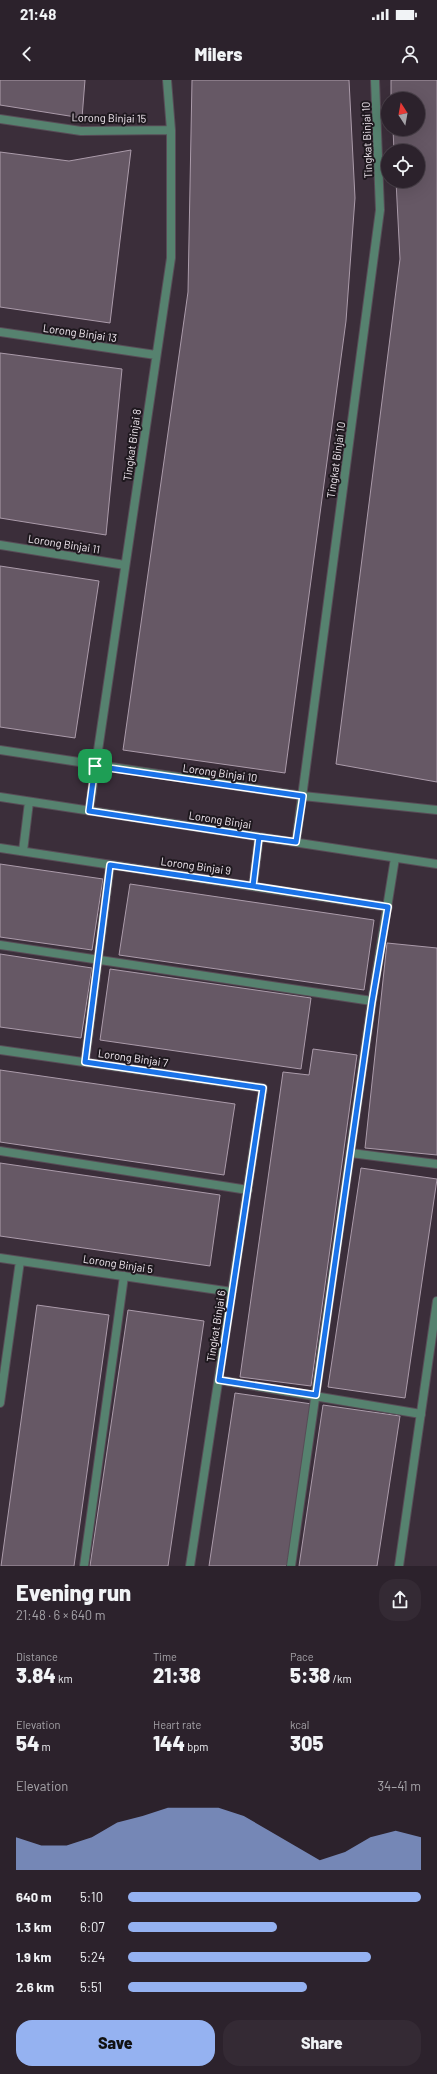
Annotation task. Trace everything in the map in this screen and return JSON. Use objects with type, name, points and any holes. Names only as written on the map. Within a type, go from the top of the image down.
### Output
[{"type":"street","name":"Tingkat Binjai 8","points":[[89,811],[171,258],[171,130],[167,80]]},
{"type":"street","name":"Tingkat Binjai 10","points":[[296,842],[380,210],[375,80]]},
{"type":"street","name":"Lorong Binjai 15","points":[[0,119],[81,130],[171,130]]},
{"type":"street","name":"Lorong Binjai 13","points":[[0,332],[156,355]]},
{"type":"street","name":"Lorong Binjai 11","points":[[0,545],[125,566]]},
{"type":"street","name":"Lorong Binjai 10","points":[[0,750],[95,766],[303,796],[437,810]]},
{"type":"street","name":"Lorong Binjai","points":[[0,797],[437,864]]},
{"type":"street","points":[[23,851],[29,802]]},
{"type":"street","points":[[253,886],[259,837]]},
{"type":"street","name":"Lorong Binjai 9","points":[[0,848],[388,907]]},
{"type":"street","points":[[291,1566],[372,1002],[395,858]]},
{"type":"street","points":[[85,1062],[110,865]]},
{"type":"street","points":[[0,945],[372,1002]]},
{"type":"street","name":"Lorong Binjai 7","points":[[0,1050],[263,1088]]},
{"type":"street","name":"Tingkat Binjai 6","points":[[190,1566],[263,1088]]},
{"type":"street","points":[[0,1151],[248,1190]]},
{"type":"street","points":[[351,1153],[437,1164]]},
{"type":"street","name":"Lorong Binjai 5","points":[[0,1258],[232,1292]]},
{"type":"street","points":[[0,1403],[20,1261]]},
{"type":"street","points":[[84,1566],[124,1276]]},
{"type":"street","points":[[402,1566],[399,1566],[437,1301]]},
{"type":"street","points":[[219,1380],[316,1395],[421,1414]]},
{"type":"building","points":[[0,80],[85,80],[82,118],[0,105]]},
{"type":"building","points":[[192,80],[349,80],[355,198],[346,321],[285,773],[123,750],[188,292]]},
{"type":"building","points":[[391,80],[437,80],[437,782],[336,764],[400,259],[396,188],[425,188],[425,144],[394,144],[393,136],[425,136],[425,92],[391,92]]},
{"type":"building","points":[[131,150],[110,323],[0,307],[0,152],[69,161]]},
{"type":"building","points":[[0,353],[122,369],[106,535],[0,518]]},
{"type":"building","points":[[0,566],[99,581],[75,738],[0,727]]},
{"type":"building","points":[[0,864],[103,879],[92,950],[0,937]]},
{"type":"building","points":[[130,884],[374,920],[364,990],[119,955]]},
{"type":"building","points":[[387,943],[437,948],[437,1155],[365,1148]]},
{"type":"building","points":[[0,954],[92,968],[81,1038],[0,1027]]},
{"type":"building","points":[[110,969],[311,998],[301,1069],[100,1040]]},
{"type":"building","points":[[313,1049],[357,1055],[311,1386],[240,1377],[283,1072],[309,1075]]},
{"type":"building","points":[[0,1070],[235,1104],[224,1175],[0,1142]]},
{"type":"building","points":[[0,1163],[220,1195],[210,1266],[0,1236]]},
{"type":"building","points":[[361,1168],[437,1179],[405,1398],[328,1387]]},
{"type":"building","points":[[37,1305],[109,1315],[74,1566],[1,1566]]},
{"type":"building","points":[[128,1310],[204,1321],[168,1566],[90,1566]]},
{"type":"building","points":[[235,1393],[312,1404],[287,1566],[209,1566]]},
{"type":"building","points":[[323,1405],[400,1416],[377,1566],[299,1566]]},
{"type":"route","points":[[95,766],[89,811],[259,837],[253,886],[110,865],[85,1062],[263,1088],[219,1380],[316,1395],[372,1002],[388,907],[253,886],[259,837],[296,842],[303,796],[95,766]]}]
